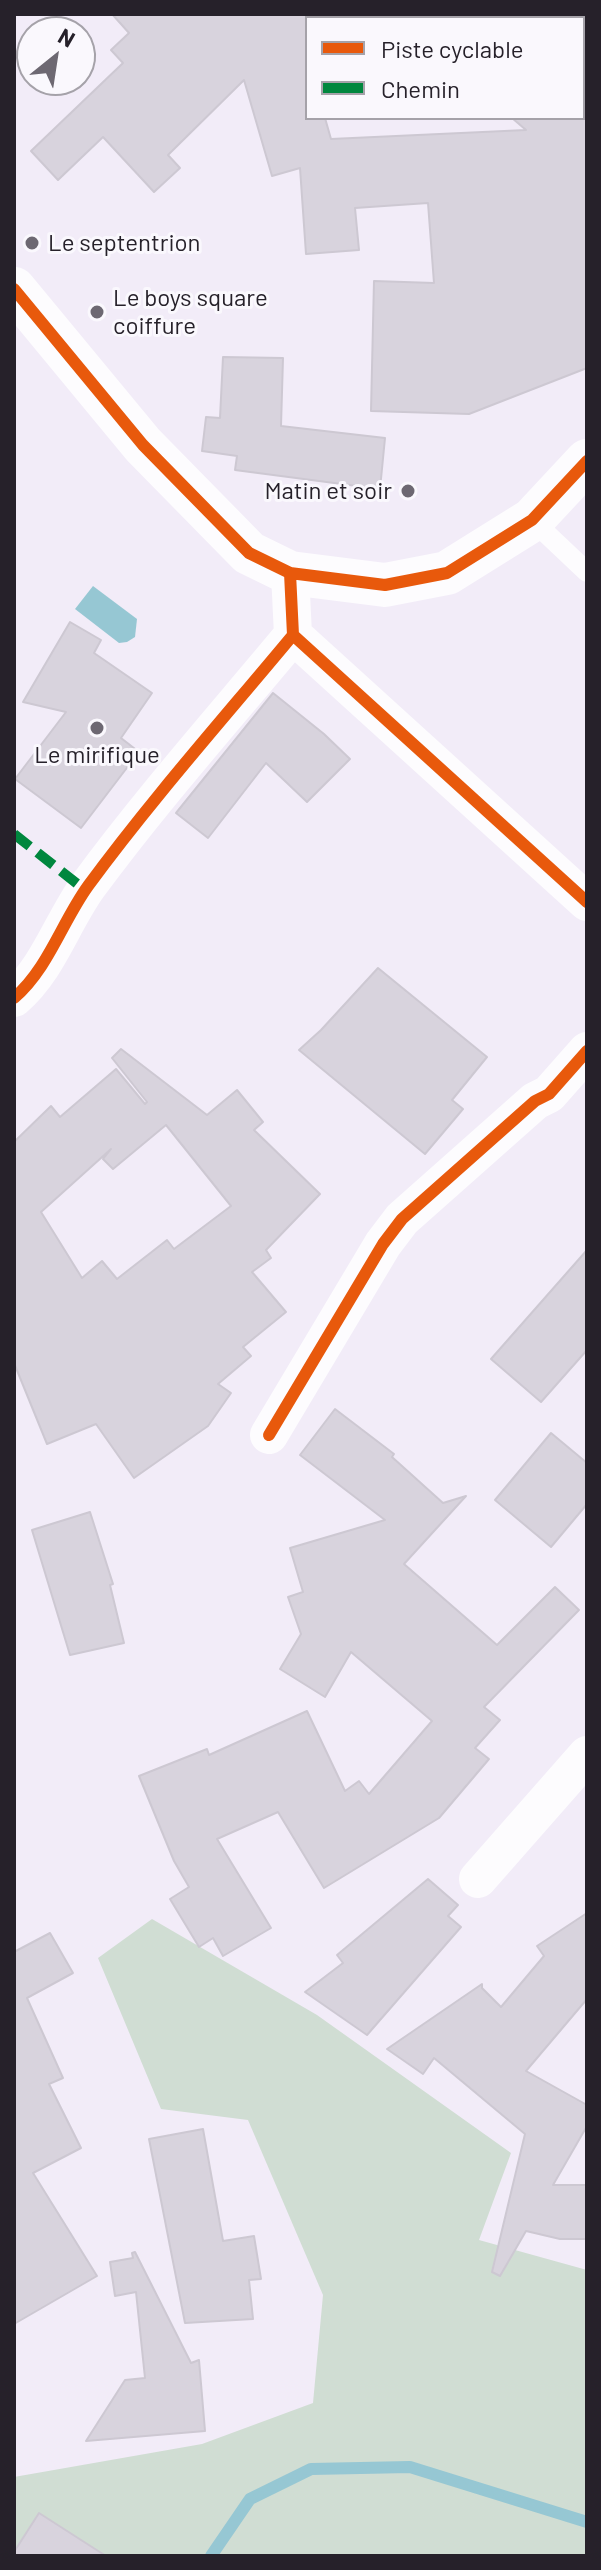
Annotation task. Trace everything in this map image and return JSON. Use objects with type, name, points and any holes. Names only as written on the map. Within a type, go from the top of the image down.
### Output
[{"type":"street","points":[[14,289],[143,445],[249,553],[290,573],[385,585],[447,573],[532,520],[587,461]]},
{"type":"street","points":[[14,998],[30,984],[85,890],[119,845],[293,635],[290,573]]},
{"type":"street","points":[[293,635],[587,902]]},
{"type":"street","points":[[269,1435],[383,1244],[402,1219],[535,1101],[549,1094],[587,1051]]},
{"type":"street","points":[[478,1879],[587,1755]]},
{"type":"lane","points":[[532,520],[587,572]]},
{"type":"shaded area","points":[[152,1919],[317,2015],[511,2153],[479,2240],[587,2270],[587,2556],[14,2556],[14,2477],[202,2444],[313,2403],[323,2295],[248,2120],[161,2109],[98,1958]]},
{"type":"water","points":[[93,586],[137,619],[135,637],[119,643],[75,609]]},
{"type":"building","points":[[112,14],[307,14],[305,120],[326,120],[331,139],[526,130],[514,120],[587,118],[587,368],[469,414],[371,411],[374,281],[434,283],[428,203],[355,208],[359,250],[306,254],[300,168],[272,176],[244,80],[168,155],[180,168],[154,192],[103,137],[58,180],[31,151],[88,96],[96,96],[96,89],[123,63],[111,50],[129,33]]},
{"type":"building","points":[[223,357],[283,358],[281,426],[385,438],[380,489],[235,470],[237,456],[202,451],[206,417],[220,418]]},
{"type":"building","points":[[70,622],[101,640],[94,653],[152,693],[121,738],[139,752],[81,828],[15,779],[66,712],[23,702]]},
{"type":"building","points":[[273,693],[350,759],[307,802],[266,763],[208,838],[176,813]]},
{"type":"building","points":[[378,968],[487,1057],[452,1100],[463,1109],[425,1154],[299,1050]]},
{"type":"building","points":[[121,1049],[207,1115],[237,1090],[263,1122],[254,1130],[320,1194],[266,1250],[271,1258],[252,1272],[286,1312],[243,1347],[251,1356],[218,1384],[231,1393],[208,1426],[134,1478],[96,1424],[47,1444],[14,1363],[14,1142],[51,1106],[60,1117],[116,1069],[145,1104],[147,1102],[112,1058]],"holes":[[[166,1125],[231,1206],[174,1249],[167,1240],[117,1279],[102,1261],[82,1278],[41,1212],[111,1149],[103,1159],[113,1169]]]},
{"type":"building","points":[[587,1250],[587,1350],[541,1402],[491,1359]]},
{"type":"building","points":[[335,1409],[394,1454],[392,1457],[443,1503],[466,1496],[404,1564],[497,1645],[555,1587],[579,1610],[484,1707],[500,1720],[475,1748],[489,1759],[439,1818],[324,1888],[278,1812],[217,1839],[271,1928],[223,1956],[213,1938],[199,1947],[170,1899],[189,1887],[174,1861],[139,1776],[207,1749],[209,1755],[307,1711],[345,1791],[359,1781],[369,1794],[432,1721],[351,1652],[325,1697],[280,1669],[301,1634],[288,1597],[303,1592],[290,1548],[385,1520],[300,1455]]},
{"type":"building","points":[[551,1433],[587,1463],[587,1504],[551,1547],[495,1500]]},
{"type":"building","points":[[90,1512],[113,1584],[110,1585],[124,1643],[70,1655],[32,1530]]},
{"type":"building","points":[[428,1879],[458,1905],[448,1916],[461,1927],[367,2035],[305,1992],[343,1963],[337,1955]]},
{"type":"building","points":[[587,1913],[587,1999],[526,2071],[587,2105],[587,2126],[553,2185],[587,2185],[587,2239],[560,2239],[526,2231],[500,2276],[492,2272],[525,2134],[434,2058],[423,2074],[387,2049],[482,1984],[482,1988],[501,2007],[544,1956],[537,1946]]},
{"type":"building","points":[[50,1933],[73,1973],[27,1998],[63,2078],[49,2084],[81,2148],[33,2173],[97,2276],[14,2324],[14,1952]]},
{"type":"building","points":[[203,2129],[223,2241],[254,2236],[261,2279],[249,2280],[253,2319],[185,2323],[149,2139]]},
{"type":"building","points":[[135,2252],[191,2363],[199,2360],[205,2431],[86,2441],[125,2380],[145,2378],[136,2292],[115,2296],[110,2262],[133,2258],[132,2253]]},
{"type":"building","points":[[39,2513],[106,2556],[14,2556]]},
{"type":"waterway","points":[[211,2556],[250,2499],[311,2469],[410,2467],[587,2522]]},
{"type":"marked path","points":[[14,834],[85,890]]},
{"type":"cycle path","points":[[14,289],[143,445],[249,553],[290,573],[385,585],[447,573],[532,520],[587,461]]},
{"type":"cycle path","points":[[290,573],[293,635],[587,902]]},
{"type":"cycle path","points":[[14,998],[46,959],[79,900],[112,854],[293,635]]},
{"type":"cycle path","points":[[269,1435],[383,1244],[402,1219],[535,1101],[549,1094],[587,1051]]},
{"type":"place","name":"Le septentrion","points":[[32,243]]},
{"type":"place","name":"Le boys square coiffure","points":[[97,312]]},
{"type":"place","name":"Matin et soir","points":[[408,491]]},
{"type":"place","name":"Le mirifique","points":[[97,728]]}]
